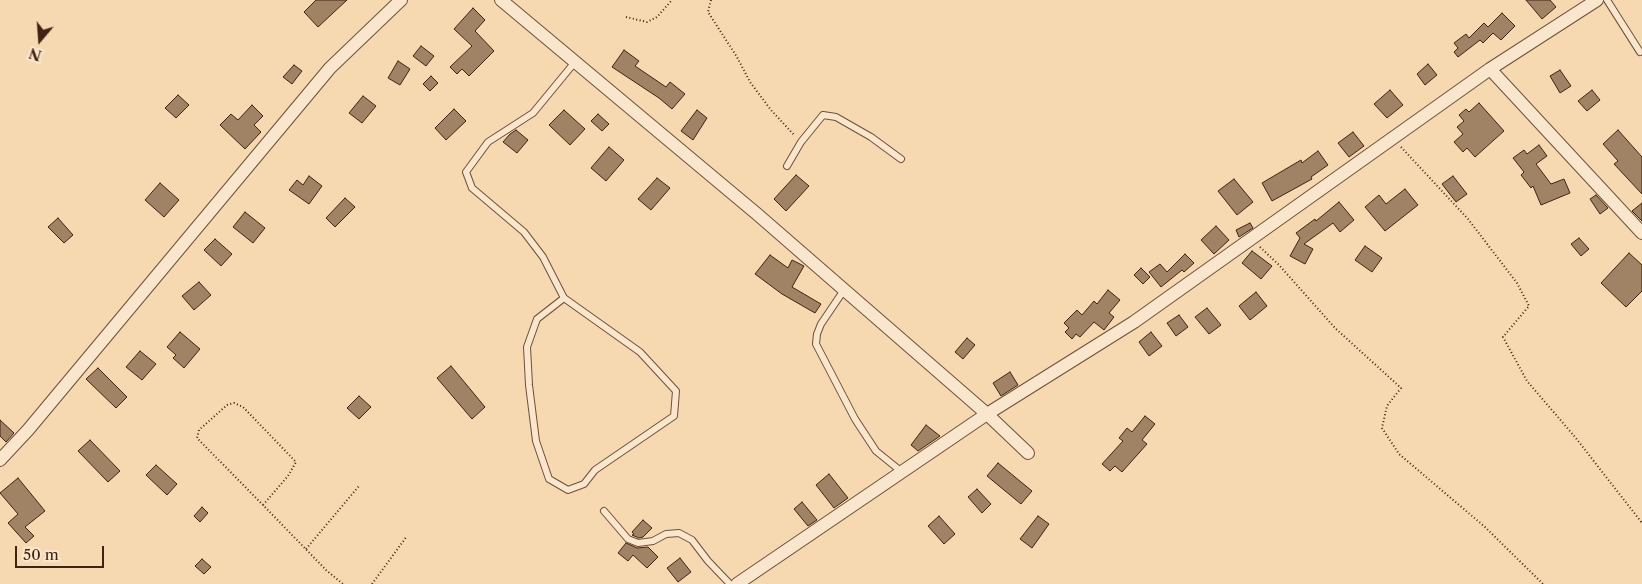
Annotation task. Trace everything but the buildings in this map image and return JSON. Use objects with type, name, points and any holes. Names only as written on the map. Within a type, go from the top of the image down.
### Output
[{"type":"street","points":[[0,460],[53,400],[330,68],[401,0]]},
{"type":"street","points":[[501,0],[757,214],[987,414],[1028,453]]},
{"type":"street","points":[[737,584],[987,414],[1134,322],[1490,69],[1597,0]]},
{"type":"street","points":[[1490,69],[1642,233]]},
{"type":"lane","points":[[1607,0],[1640,52]]},
{"type":"lane","points":[[564,298],[537,319],[527,347],[529,385],[536,441],[549,479],[568,490],[584,484],[595,470],[674,416],[676,391],[640,352],[564,298],[542,257],[524,232],[472,188],[466,172],[488,142],[532,113],[575,62]]},
{"type":"lane","points":[[788,166],[800,142],[823,115],[836,117],[901,159]]},
{"type":"lane","points":[[844,290],[821,324],[816,334],[816,344],[855,419],[876,451],[902,472]]},
{"type":"lane","points":[[604,511],[628,539],[638,543],[653,541],[666,534],[679,533],[692,540],[708,561],[730,584]]},
{"type":"path","points":[[626,17],[646,22],[657,17],[672,0]]},
{"type":"path","points":[[711,0],[708,12],[750,82],[771,110],[800,142]]},
{"type":"path","points":[[1392,138],[1468,219],[1517,283],[1529,306],[1503,337],[1527,381],[1575,437],[1642,523]]},
{"type":"path","points":[[1250,239],[1279,265],[1335,328],[1401,388],[1387,406],[1382,428],[1400,454],[1485,527],[1543,584]]},
{"type":"path","points":[[263,505],[288,476],[296,462],[243,407],[234,403],[227,405],[199,430],[197,438],[306,550],[343,584]]},
{"type":"path","points":[[306,550],[359,486]]},
{"type":"path","points":[[372,584],[407,536]]}]
